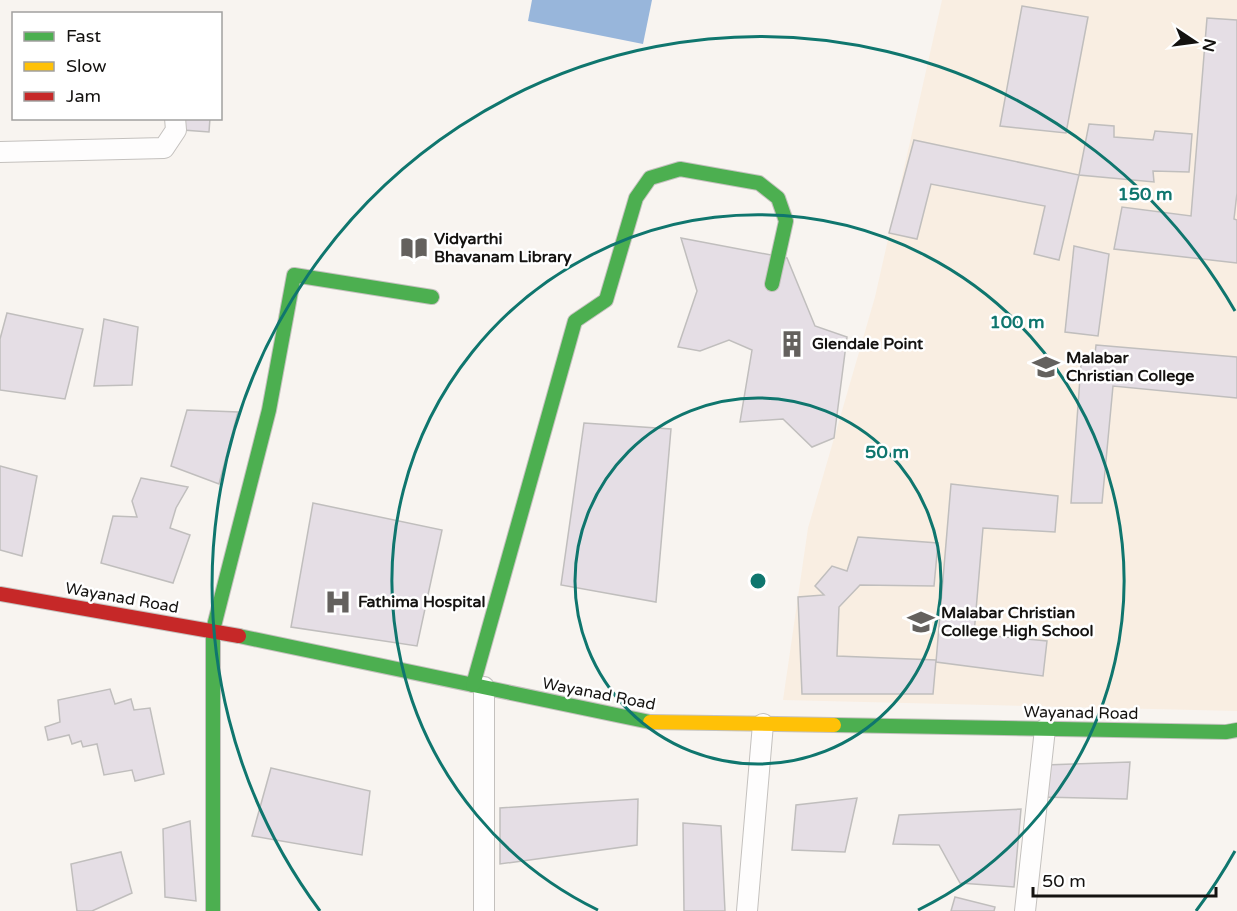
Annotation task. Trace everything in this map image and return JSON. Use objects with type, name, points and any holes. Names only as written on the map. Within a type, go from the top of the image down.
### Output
[{"type":"street","points":[[0,152],[164,148],[176,130],[175,120]]},
{"type":"street","points":[[484,911],[479,686],[575,321],[606,300],[636,198],[650,178],[680,169],[759,183],[777,198],[786,221],[772,284]]},
{"type":"street","points":[[213,911],[213,630],[269,411],[294,275],[432,297]]},
{"type":"street","name":"Wayanad Road","points":[[0,594],[213,630],[651,722],[1226,732],[1237,730]]},
{"type":"street","points":[[747,911],[763,724]]},
{"type":"street","points":[[1025,911],[1044,729]]},
{"type":"shaded area","name":"Malabar Christian College","points":[[942,0],[1237,0],[1237,711],[783,700],[808,528],[875,297]]},
{"type":"water","points":[[532,0],[652,0],[643,44],[528,21]]},
{"type":"building","points":[[1022,6],[1088,17],[1066,133],[1000,126]]},
{"type":"building","points":[[1207,18],[1237,20],[1237,193],[1234,219],[1237,220],[1237,263],[1114,249],[1122,207],[1191,216]]},
{"type":"building","points":[[184,120],[210,120],[209,132],[183,130]]},
{"type":"building","points":[[1089,124],[1114,126],[1114,137],[1153,140],[1155,131],[1192,134],[1189,172],[1153,171],[1154,182],[1079,175]]},
{"type":"building","points":[[914,140],[1079,175],[1059,260],[1034,254],[1045,206],[931,184],[917,239],[889,233]]},
{"type":"building","name":"Glendale Point","points":[[681,238],[787,258],[815,326],[847,337],[834,438],[812,447],[783,419],[740,422],[752,350],[729,340],[700,351],[678,347],[697,291]]},
{"type":"building","points":[[1074,246],[1109,254],[1098,336],[1065,332]]},
{"type":"building","points":[[7,313],[83,329],[65,399],[0,390],[0,339]]},
{"type":"building","points":[[104,319],[138,327],[132,385],[94,386]]},
{"type":"building","name":"Malabar Christian College","points":[[1096,345],[1237,357],[1237,398],[1113,386],[1102,503],[1071,503],[1081,364],[1094,364]]},
{"type":"building","points":[[187,410],[238,412],[219,484],[171,466]]},
{"type":"building","points":[[584,423],[671,429],[656,602],[561,585]]},
{"type":"building","points":[[0,466],[37,476],[22,556],[0,550]]},
{"type":"building","points":[[141,478],[188,487],[176,508],[170,528],[190,535],[173,583],[101,563],[113,516],[137,517],[132,501]]},
{"type":"building","points":[[951,484],[1058,496],[1055,532],[983,528],[974,634],[1047,641],[1043,676],[936,662]]},
{"type":"building","points":[[313,503],[442,530],[417,646],[291,627]]},
{"type":"building","points":[[858,537],[938,543],[934,586],[860,585],[839,607],[837,656],[936,660],[933,694],[802,694],[798,597],[824,595],[815,586],[832,566],[847,571]]},
{"type":"building","points":[[110,689],[115,704],[131,699],[134,710],[150,708],[164,774],[135,781],[132,770],[104,775],[97,744],[83,747],[81,741],[72,744],[69,735],[48,740],[45,727],[60,722],[58,700]]},
{"type":"building","points":[[1130,762],[1127,799],[1041,797],[1045,765]]},
{"type":"building","points":[[271,768],[370,791],[362,855],[252,836]]},
{"type":"building","points":[[857,798],[845,852],[792,850],[796,805]]},
{"type":"building","points":[[638,799],[637,845],[500,864],[500,808]]},
{"type":"building","points":[[1021,809],[1014,887],[960,883],[939,845],[893,844],[899,815]]},
{"type":"building","points":[[190,821],[196,901],[165,897],[163,829]]},
{"type":"building","points":[[683,823],[721,826],[725,911],[684,911]]},
{"type":"building","points":[[121,852],[132,893],[92,911],[77,911],[71,864]]},
{"type":"building","points":[[955,897],[995,907],[994,911],[951,911]]},
{"type":"traffic: fast","points":[[473,685],[575,321],[606,300],[636,198],[650,178],[680,169],[759,183],[778,198],[786,221],[772,284]]},
{"type":"traffic: fast","points":[[213,911],[213,630],[269,410],[294,275],[432,297]]},
{"type":"traffic: fast","points":[[239,636],[650,722]]},
{"type":"traffic: fast","points":[[834,725],[1226,732],[1237,730]]},
{"type":"traffic: slow","points":[[650,722],[834,725]]},
{"type":"traffic: jam","points":[[0,594],[239,636]]},
{"type":"place","name":"Vidyarthi Bhavanam Library","points":[[414,248]]},
{"type":"place","name":"Glendale Point","points":[[792,344]]},
{"type":"place","name":"Malabar Christian College","points":[[1046,367]]},
{"type":"place","name":"Fathima Hospital","points":[[338,602]]},
{"type":"place","name":"Malabar Christian College High School","points":[[921,622]]}]
